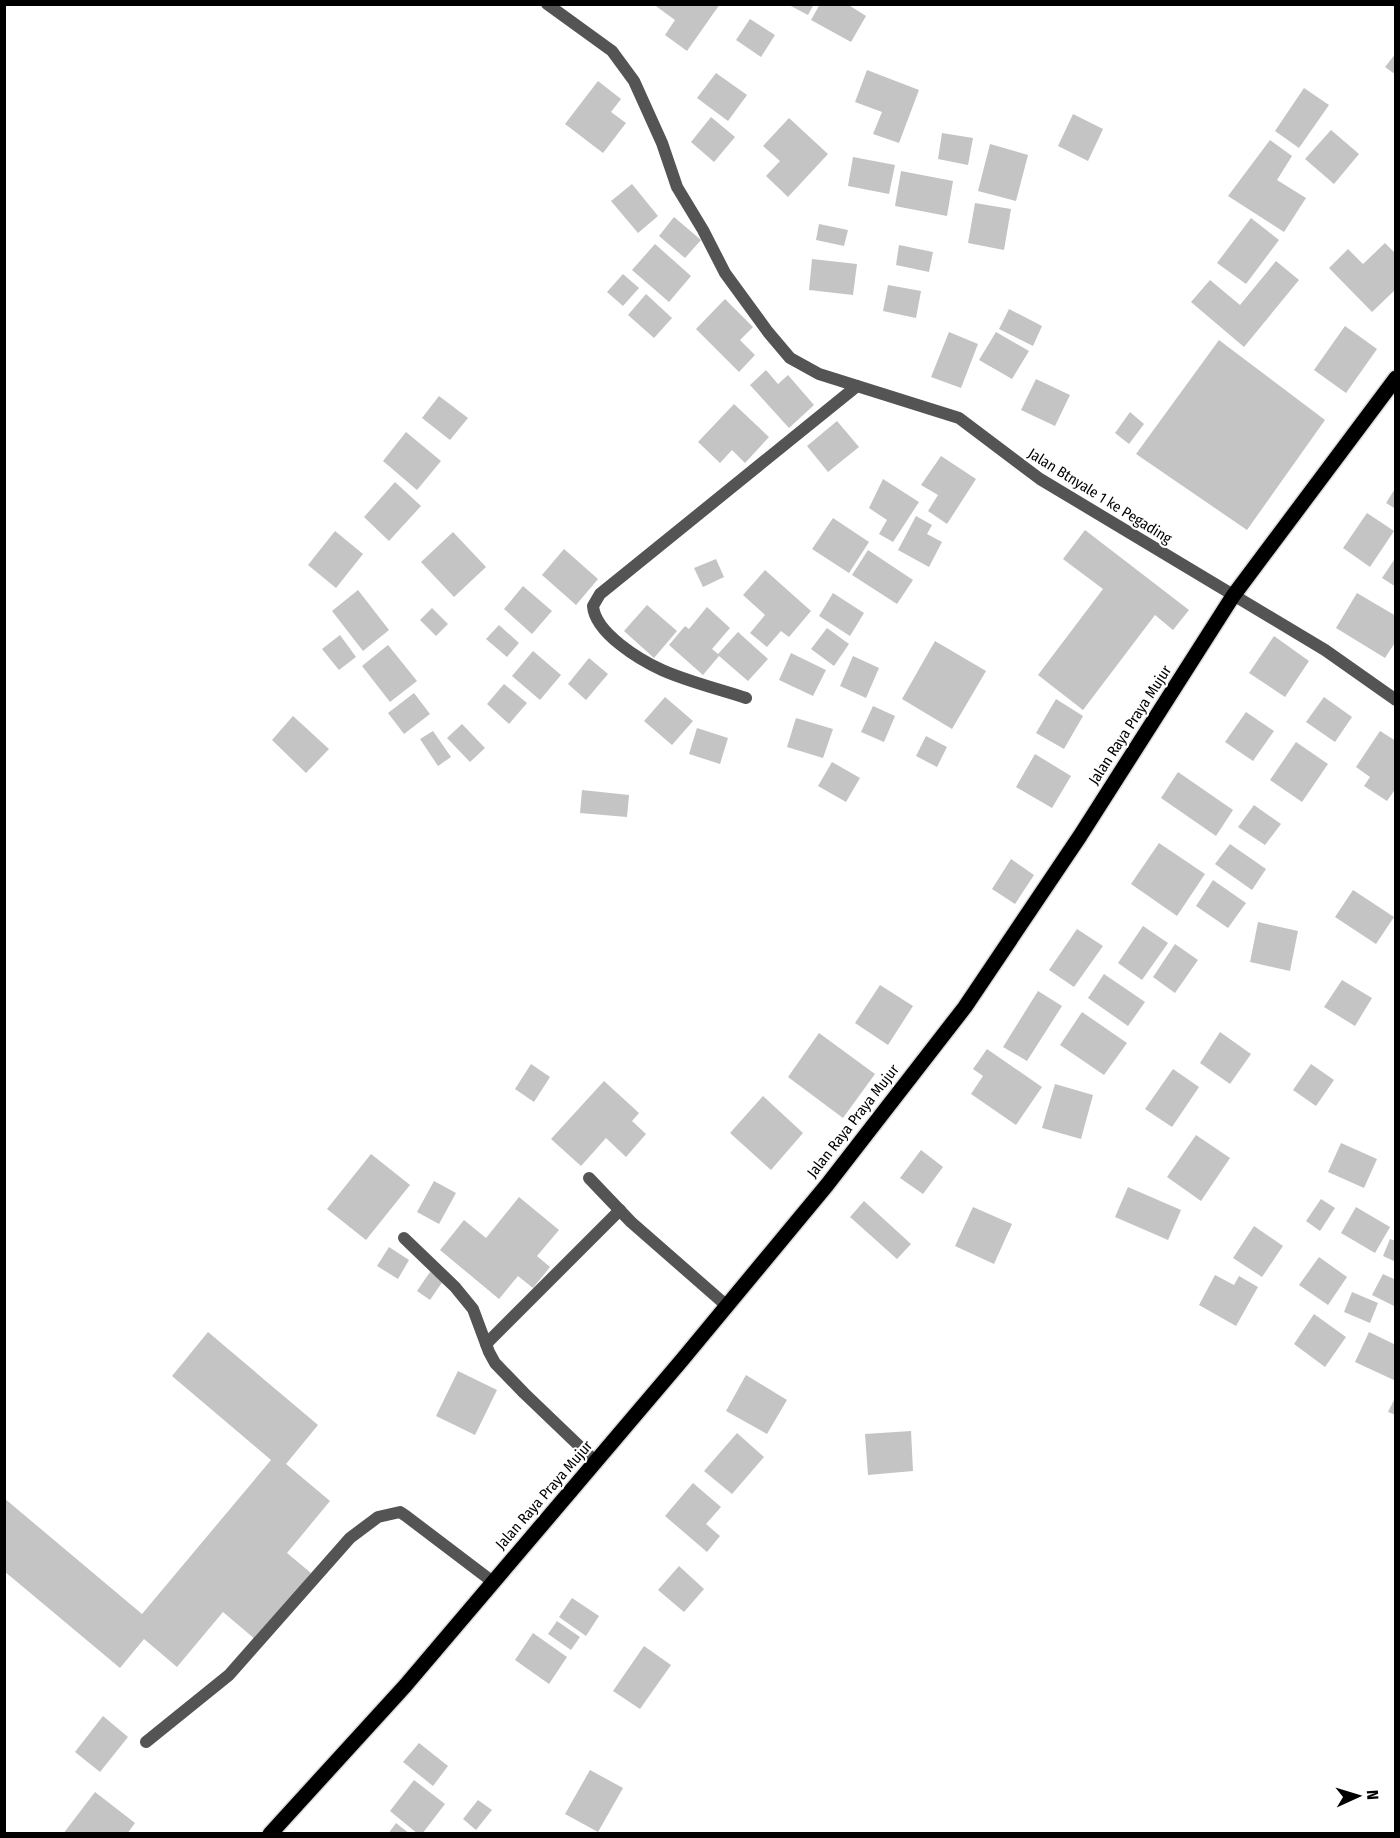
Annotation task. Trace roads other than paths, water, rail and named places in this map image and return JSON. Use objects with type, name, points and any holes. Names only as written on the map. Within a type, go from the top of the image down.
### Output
[{"type":"main road","name":"Jalan Raya Praya Mujur","points":[[270,1833],[405,1686],[596,1462],[826,1185],[965,1007],[1074,846],[1233,596],[1395,378]]},
{"type":"street","name":"Jalan Btnyale 1 ke Pegading","points":[[547,4],[612,51],[634,81],[662,143],[677,187],[725,273],[790,358],[819,374],[959,417],[1040,479],[1326,650],[1395,700]]},
{"type":"street","points":[[746,698],[662,670],[619,644],[597,623],[593,606],[600,594],[857,386]]},
{"type":"street","points":[[589,1178],[631,1222],[727,1306]]},
{"type":"street","points":[[486,1344],[620,1210]]},
{"type":"street","points":[[404,1238],[455,1287],[473,1309],[495,1363],[596,1462]]},
{"type":"street","points":[[146,1742],[229,1675],[350,1538],[378,1517],[400,1512],[493,1582]]}]
